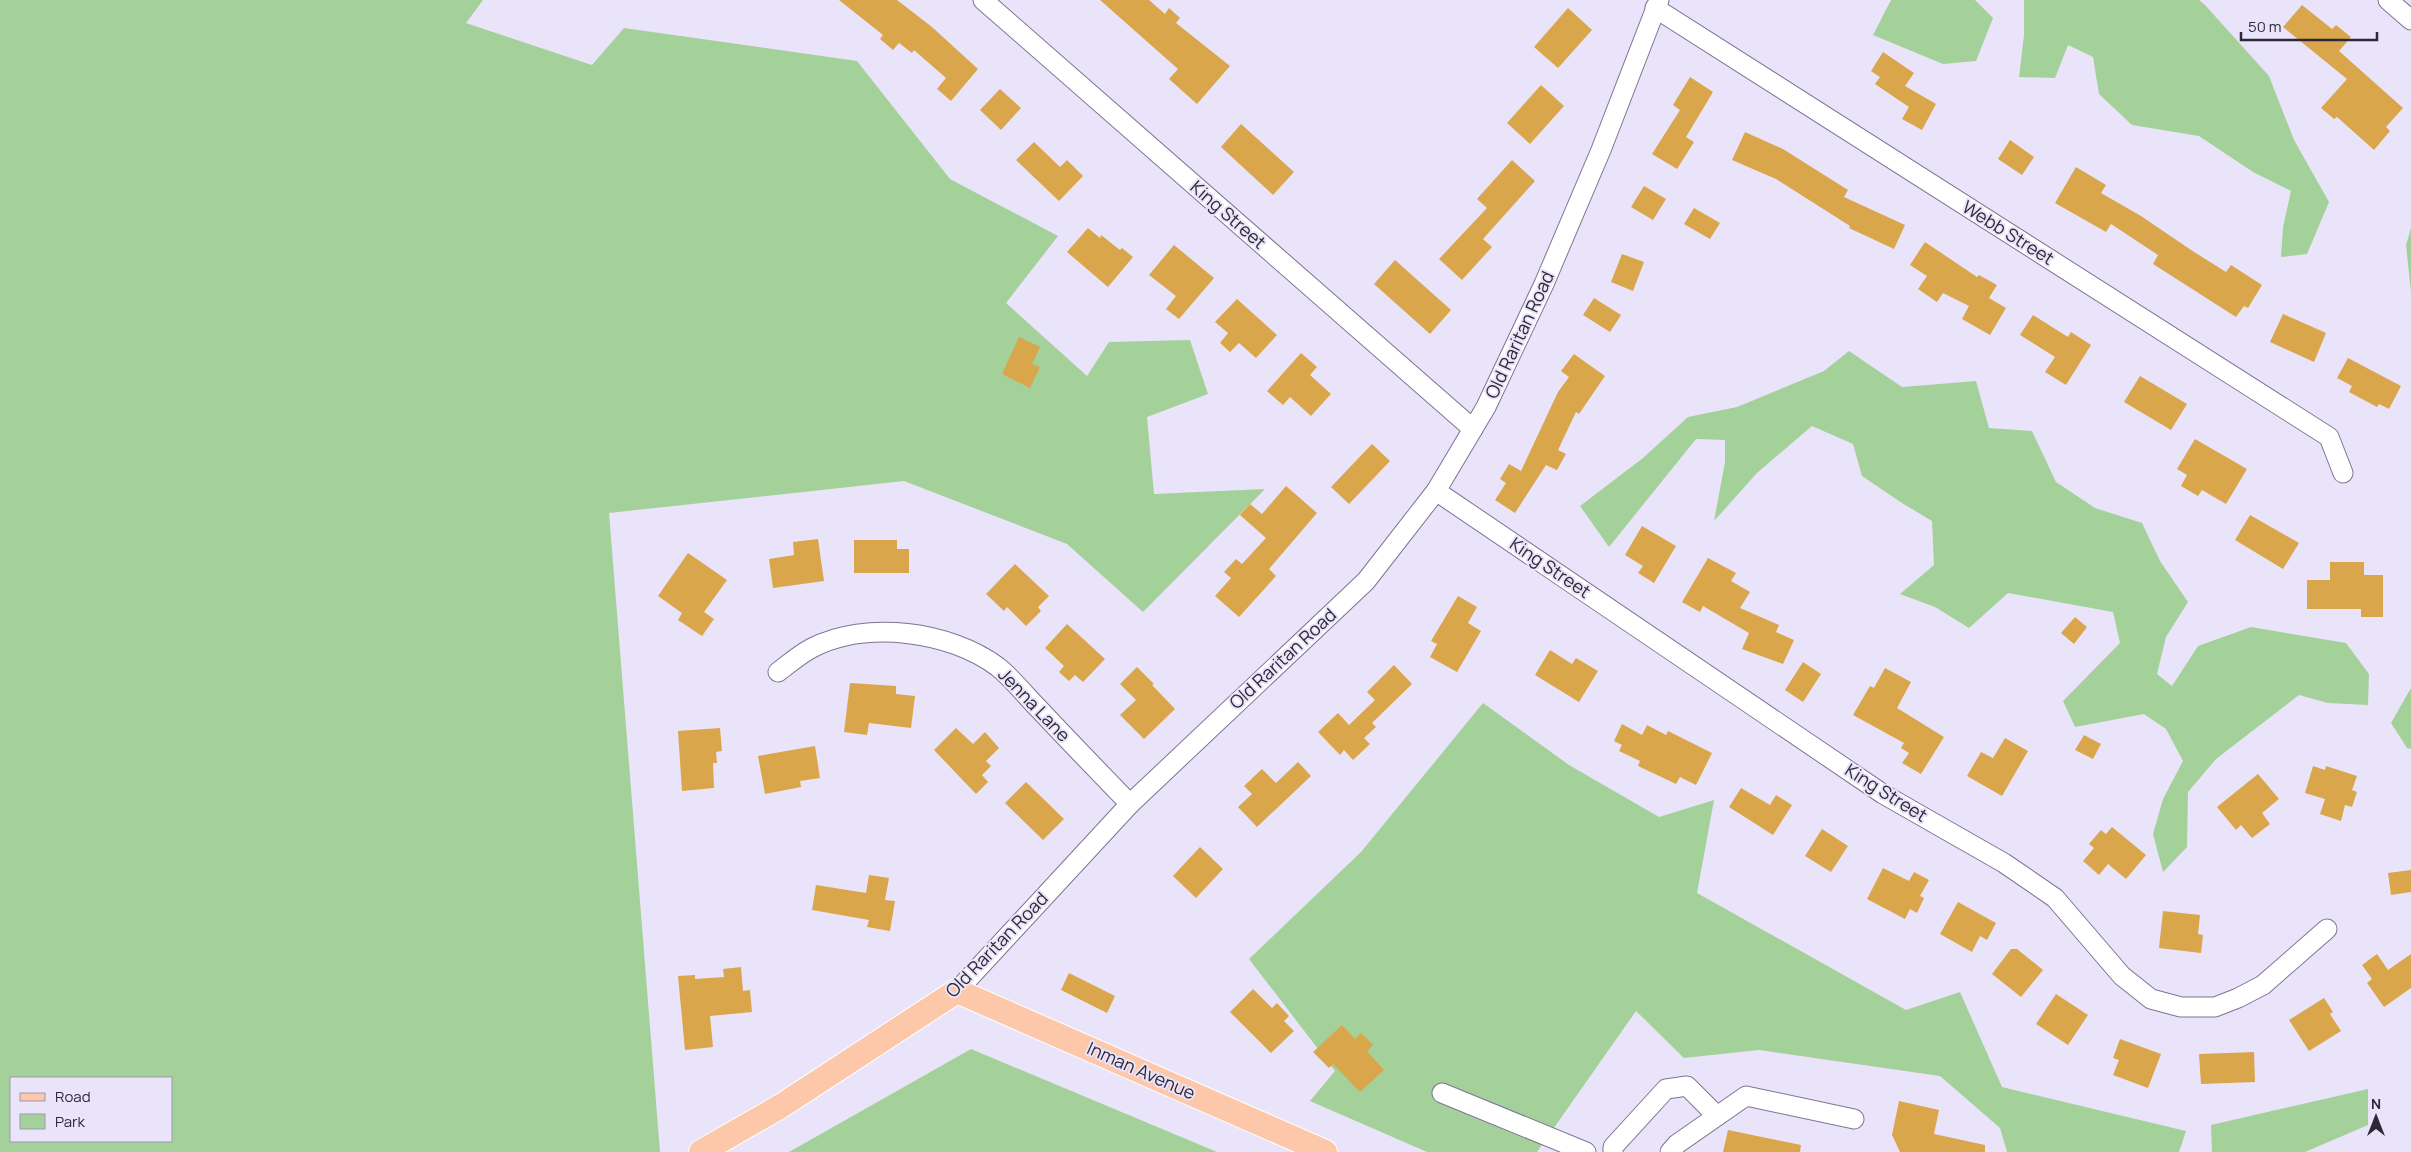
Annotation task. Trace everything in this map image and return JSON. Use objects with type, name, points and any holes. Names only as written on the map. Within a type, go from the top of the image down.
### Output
[{"type":"main road","name":"Old Raritan Road","points":[[701,1152],[781,1106],[957,991]]},
{"type":"main road","name":"Inman Avenue","points":[[957,991],[1325,1152]]},
{"type":"street","name":"King Street","points":[[983,0],[1473,429]]},
{"type":"street","points":[[2388,0],[2411,20]]},
{"type":"street","name":"Old Raritan Road","points":[[957,991],[1130,804],[1366,581],[1436,491],[1486,407],[1555,258],[1601,150],[1657,4]]},
{"type":"street","name":"Webb Street","points":[[1657,4],[2329,437],[2344,473]]},
{"type":"street","name":"King Street","points":[[1436,491],[1883,794],[2004,863],[2056,898],[2122,976],[2151,1000],[2181,1007],[2215,1007],[2238,998],[2263,985],[2327,929]]},
{"type":"street","name":"Jenna Lane","points":[[778,672],[812,648],[851,636],[871,633],[912,634],[971,651],[998,667],[1130,804]]},
{"type":"street","points":[[1613,1152],[1613,1147],[1666,1089],[1687,1086],[1717,1116]]},
{"type":"street","points":[[1442,1093],[1586,1152]]},
{"type":"street","points":[[1670,1152],[1676,1144],[1746,1096],[1854,1119]]},
{"type":"green space","points":[[0,0],[483,0],[466,23],[592,65],[624,28],[857,61],[950,179],[1058,236],[1006,303],[1087,376],[1109,342],[1190,340],[1208,394],[1147,417],[1154,494],[1265,489],[1143,612],[1067,544],[904,481],[609,513],[660,1152],[0,1152]]},
{"type":"green space","points":[[1891,0],[1975,0],[1993,18],[1976,61],[1943,64],[1873,35]]},
{"type":"green space","points":[[2024,0],[2199,0],[2205,5],[2269,76],[2294,140],[2329,202],[2307,254],[2281,257],[2283,227],[2291,191],[2253,172],[2199,136],[2132,125],[2099,94],[2093,57],[2068,45],[2055,78],[2019,77],[2024,35]]},
{"type":"green space","points":[[2411,228],[2411,292],[2406,245]]},
{"type":"green space","points":[[1849,351],[1902,387],[1976,381],[1989,428],[2032,431],[2056,482],[2095,508],[2142,523],[2160,561],[2188,602],[2166,637],[2157,674],[2172,686],[2198,646],[2251,627],[2346,643],[2369,674],[2368,705],[2328,703],[2299,695],[2216,759],[2188,792],[2187,847],[2163,872],[2153,834],[2163,799],[2183,761],[2166,729],[2144,714],[2075,727],[2063,701],[2120,643],[2113,612],[2008,593],[1969,628],[1935,607],[1900,594],[1934,565],[1932,521],[1862,476],[1853,444],[1812,426],[1757,473],[1714,521],[1725,462],[1725,440],[1696,439],[1609,547],[1580,506],[1643,458],[1688,417],[1737,407],[1824,371]]},
{"type":"green space","points":[[2411,688],[2411,749],[2407,748],[2391,723]]},
{"type":"green space","points":[[1483,703],[1569,765],[1659,817],[1714,800],[1697,893],[1906,1010],[1960,992],[2002,1087],[2186,1131],[2179,1152],[2007,1152],[2000,1128],[1940,1076],[1759,1050],[1684,1058],[1636,1011],[1537,1152],[1427,1152],[1310,1101],[1335,1071],[1249,959],[1361,852]]},
{"type":"green space","points":[[971,1049],[1217,1152],[789,1152]]},
{"type":"green space","points":[[2368,1089],[2368,1125],[2305,1152],[2212,1152],[2211,1125]]},
{"type":"building","points":[[839,0],[897,0],[932,27],[978,69],[951,101],[937,89],[946,78],[914,50],[912,53],[899,43],[893,50],[880,39],[883,35]]},
{"type":"building","points":[[1100,0],[1149,0],[1165,14],[1169,8],[1180,18],[1176,23],[1230,66],[1197,104],[1169,79],[1178,69]]},
{"type":"building","points":[[2302,5],[2332,29],[2336,25],[2351,37],[2339,51],[2403,108],[2386,127],[2390,131],[2374,150],[2337,117],[2334,119],[2321,108],[2347,79],[2283,27]]},
{"type":"building","points":[[1568,8],[1592,30],[1558,68],[1534,47]]},
{"type":"building","points":[[1883,52],[1914,73],[1905,86],[1936,104],[1922,130],[1902,119],[1909,107],[1875,84],[1880,77],[1871,71]]},
{"type":"building","points":[[1690,77],[1713,92],[1686,137],[1694,142],[1677,169],[1652,154],[1680,110],[1673,105]]},
{"type":"building","points":[[1541,85],[1564,106],[1530,144],[1507,123]]},
{"type":"building","points":[[1000,89],[1021,108],[1001,130],[980,110]]},
{"type":"building","points":[[1241,124],[1294,172],[1273,195],[1221,147]]},
{"type":"building","points":[[1745,132],[1783,149],[1848,190],[1844,197],[1905,225],[1894,249],[1849,228],[1850,226],[1776,179],[1732,160]]},
{"type":"building","points":[[2010,140],[2034,157],[2022,175],[1998,159]]},
{"type":"building","points":[[1034,142],[1060,167],[1067,160],[1083,176],[1059,201],[1016,160]]},
{"type":"building","points":[[1512,160],[1535,181],[1483,239],[1492,247],[1462,280],[1439,259],[1487,208],[1477,199]]},
{"type":"building","points":[[2076,167],[2106,185],[2101,193],[2141,216],[2226,272],[2231,265],[2262,285],[2248,308],[2244,306],[2236,317],[2153,264],[2158,255],[2111,224],[2106,232],[2055,203]]},
{"type":"building","points":[[1644,186],[1666,199],[1653,220],[1631,207]]},
{"type":"building","points":[[1694,208],[1720,223],[1710,239],[1684,224]]},
{"type":"building","points":[[1088,228],[1100,238],[1101,235],[1120,250],[1122,248],[1133,257],[1108,287],[1067,252]]},
{"type":"building","points":[[1925,242],[1977,277],[1979,275],[1997,285],[1989,298],[2006,308],[1990,335],[1962,319],[1969,306],[1943,293],[1937,302],[1918,289],[1927,276],[1910,265]]},
{"type":"building","points":[[1174,245],[1214,278],[1179,319],[1166,309],[1176,296],[1149,275]]},
{"type":"building","points":[[1622,254],[1644,262],[1633,291],[1611,282]]},
{"type":"building","points":[[1395,260],[1451,310],[1430,334],[1374,284]]},
{"type":"building","points":[[1594,298],[1621,315],[1610,332],[1583,315]]},
{"type":"building","points":[[1237,299],[1277,335],[1256,358],[1239,343],[1230,352],[1220,343],[1228,333],[1215,322]]},
{"type":"building","points":[[2283,314],[2326,333],[2314,362],[2270,342]]},
{"type":"building","points":[[2033,315],[2068,337],[2071,332],[2091,345],[2066,385],[2045,372],[2055,357],[2020,335]]},
{"type":"building","points":[[1019,337],[1040,347],[1032,364],[1040,367],[1030,388],[1002,374]]},
{"type":"building","points":[[1301,353],[1317,367],[1310,375],[1331,394],[1311,416],[1290,397],[1283,405],[1267,391]]},
{"type":"building","points":[[1574,354],[1605,376],[1579,414],[1576,412],[1558,450],[1566,454],[1557,470],[1546,465],[1515,513],[1495,500],[1506,483],[1500,479],[1509,464],[1521,471],[1558,392],[1569,377],[1561,371]]},
{"type":"building","points":[[2348,358],[2401,386],[2389,409],[2379,404],[2377,407],[2349,392],[2352,386],[2337,378]]},
{"type":"building","points":[[2140,376],[2187,404],[2171,430],[2124,402]]},
{"type":"building","points":[[2195,439],[2247,469],[2226,504],[2202,490],[2198,496],[2181,486],[2187,475],[2177,469]]},
{"type":"building","points":[[1372,444],[1390,461],[1349,504],[1331,487]]},
{"type":"building","points":[[1286,486],[1317,513],[1269,569],[1276,576],[1239,617],[1215,596],[1231,578],[1224,572],[1236,559],[1242,564],[1266,538],[1240,515],[1250,504],[1262,514]]},
{"type":"building","points":[[2250,515],[2299,543],[2283,569],[2235,540]]},
{"type":"building","points":[[1642,526],[1676,546],[1654,583],[1638,573],[1643,566],[1625,555]]},
{"type":"building","points":[[818,539],[824,581],[773,588],[769,559],[794,555],[793,542]]},
{"type":"building","points":[[854,540],[897,540],[897,549],[909,549],[909,573],[854,573]]},
{"type":"building","points":[[688,553],[727,580],[704,612],[714,619],[702,636],[678,620],[682,613],[658,596]]},
{"type":"building","points":[[1708,558],[1736,573],[1731,581],[1750,592],[1740,608],[1779,625],[1776,632],[1794,640],[1783,664],[1742,649],[1749,633],[1703,606],[1700,612],[1682,602]]},
{"type":"building","points":[[2330,562],[2364,562],[2364,575],[2383,575],[2383,617],[2361,617],[2361,609],[2307,609],[2307,580],[2330,580]]},
{"type":"building","points":[[1015,564],[1049,596],[1038,607],[1041,611],[1026,626],[1007,607],[1004,611],[986,594]]},
{"type":"building","points":[[1458,596],[1477,607],[1468,623],[1481,631],[1457,672],[1430,657],[1437,644],[1431,641]]},
{"type":"building","points":[[2075,617],[2087,627],[2074,644],[2061,633]]},
{"type":"building","points":[[1067,624],[1105,659],[1083,682],[1075,675],[1069,681],[1059,672],[1064,666],[1045,648]]},
{"type":"building","points":[[1550,650],[1572,664],[1576,658],[1598,671],[1579,702],[1535,675]]},
{"type":"building","points":[[1803,662],[1821,674],[1803,702],[1785,690]]},
{"type":"building","points":[[1394,665],[1412,684],[1372,723],[1376,727],[1364,738],[1370,744],[1353,760],[1344,750],[1340,755],[1318,732],[1338,713],[1349,725],[1375,700],[1367,692]]},
{"type":"building","points":[[1137,667],[1175,709],[1144,739],[1120,715],[1136,700],[1120,684]]},
{"type":"building","points":[[1885,668],[1911,682],[1897,708],[1944,737],[1921,774],[1902,763],[1909,753],[1901,748],[1904,743],[1853,715],[1870,686],[1874,688]]},
{"type":"building","points":[[850,683],[896,686],[896,694],[915,696],[911,728],[869,723],[867,735],[844,732]]},
{"type":"building","points":[[1622,724],[1642,735],[1647,725],[1666,735],[1668,731],[1712,753],[1696,785],[1680,777],[1676,784],[1638,766],[1640,761],[1619,751],[1622,745],[1614,741]]},
{"type":"building","points":[[720,728],[722,751],[716,752],[717,763],[713,763],[714,788],[682,791],[678,731]]},
{"type":"building","points":[[956,728],[973,744],[985,732],[999,748],[986,761],[991,766],[982,775],[988,782],[976,794],[934,750]]},
{"type":"building","points":[[2084,735],[2101,744],[2093,759],[2075,750]]},
{"type":"building","points":[[2005,738],[2028,751],[2002,796],[1967,776],[1981,752],[1993,758]]},
{"type":"building","points":[[815,746],[820,778],[800,781],[801,787],[765,794],[758,756]]},
{"type":"building","points":[[1298,762],[1311,776],[1257,827],[1238,807],[1252,794],[1244,786],[1262,769],[1276,783]]},
{"type":"building","points":[[2313,766],[2325,770],[2326,766],[2357,776],[2352,790],[2357,792],[2352,807],[2345,805],[2341,821],[2320,814],[2325,799],[2305,793]]},
{"type":"building","points":[[2258,774],[2279,799],[2262,813],[2270,824],[2252,838],[2241,825],[2236,830],[2217,807]]},
{"type":"building","points":[[1026,782],[1064,819],[1043,840],[1005,803]]},
{"type":"building","points":[[1741,788],[1770,805],[1776,795],[1792,805],[1773,835],[1729,807]]},
{"type":"building","points":[[2112,827],[2146,855],[2126,879],[2108,864],[2099,875],[2083,861],[2094,848],[2089,844],[2101,830],[2106,834]]},
{"type":"building","points":[[1822,829],[1848,846],[1831,872],[1805,856]]},
{"type":"building","points":[[1200,847],[1223,869],[1196,898],[1173,876]]},
{"type":"building","points":[[1883,868],[1909,881],[1914,872],[1929,880],[1920,896],[1924,898],[1917,913],[1910,909],[1905,919],[1867,899]]},
{"type":"building","points":[[2411,870],[2411,892],[2391,895],[2388,873]]},
{"type":"building","points":[[869,875],[889,878],[885,900],[895,901],[890,931],[867,927],[869,920],[812,910],[816,885],[866,893]]},
{"type":"building","points":[[1958,902],[1996,923],[1987,940],[1980,936],[1972,952],[1940,934]]},
{"type":"building","points":[[2163,911],[2200,915],[2198,934],[2203,935],[2201,953],[2159,948]]},
{"type":"building","points":[[2011,949],[2017,949],[2043,970],[2021,997],[1992,974]]},
{"type":"building","points":[[2377,954],[2388,970],[2411,954],[2411,988],[2384,1007],[2367,983],[2372,979],[2362,965]]},
{"type":"building","points":[[741,967],[743,991],[750,990],[752,1012],[710,1016],[713,1047],[685,1050],[678,976],[695,975],[695,979],[724,977],[723,969]]},
{"type":"building","points":[[1069,973],[1115,996],[1107,1013],[1061,990]]},
{"type":"building","points":[[1253,989],[1272,1008],[1277,1003],[1289,1016],[1284,1021],[1294,1031],[1271,1053],[1230,1012]]},
{"type":"building","points":[[2056,994],[2088,1015],[2068,1045],[2036,1024]]},
{"type":"building","points":[[2324,998],[2333,1012],[2330,1014],[2341,1031],[2309,1051],[2289,1020]]},
{"type":"building","points":[[1342,1025],[1355,1039],[1361,1033],[1373,1045],[1367,1051],[1384,1070],[1360,1092],[1333,1064],[1329,1068],[1313,1052]]},
{"type":"building","points":[[2120,1039],[2161,1054],[2148,1088],[2113,1075],[2119,1060],[2113,1058]]},
{"type":"building","points":[[2254,1052],[2255,1082],[2201,1084],[2199,1054]]},
{"type":"building","points":[[1899,1101],[1939,1110],[1934,1134],[1985,1145],[1985,1152],[1900,1152],[1892,1135]]},
{"type":"building","points":[[1728,1130],[1801,1145],[1800,1152],[1723,1152]]}]
